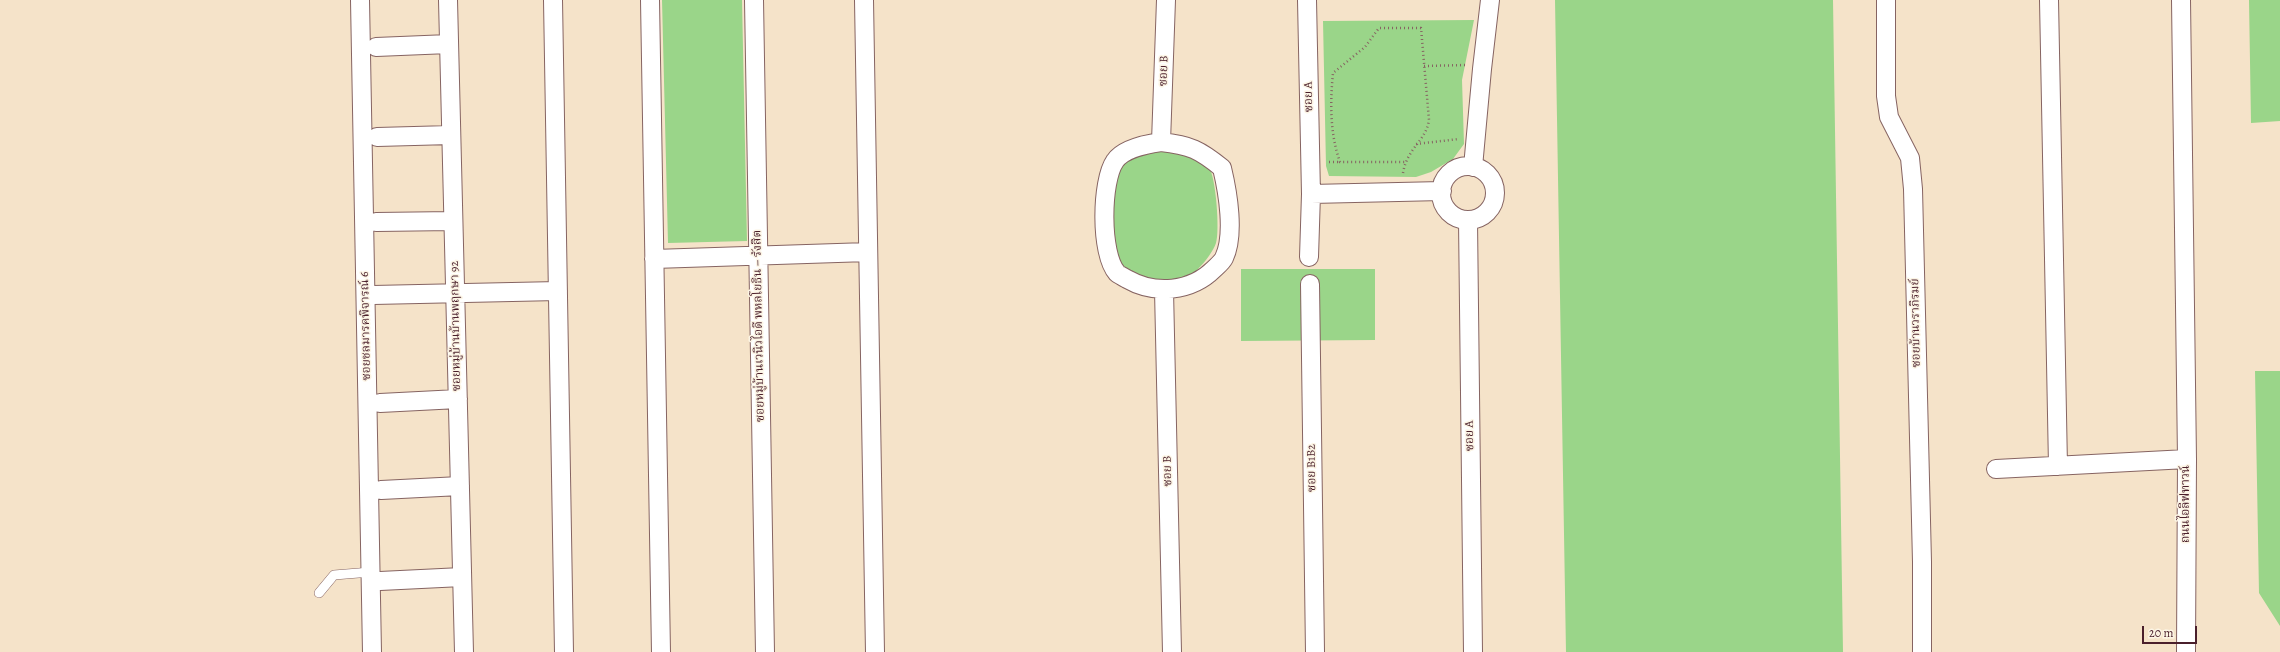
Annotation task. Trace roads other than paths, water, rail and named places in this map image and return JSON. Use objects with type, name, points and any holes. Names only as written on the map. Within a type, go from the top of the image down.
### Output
[{"type":"street","name":"ซอยชลมารคพิจารณ์ 6","points":[[360,0],[375,576],[372,652]]},
{"type":"street","name":"ซอยหมู่บ้านบ้านพฤกษา 92","points":[[448,0],[464,652]]},
{"type":"street","points":[[553,0],[564,652]]},
{"type":"street","points":[[650,0],[661,652]]},
{"type":"street","name":"ซอยหมู่บ้านเวนิวไอดี พหลโยธิน – รังสิต","points":[[754,0],[765,652]]},
{"type":"street","points":[[864,0],[875,652]]},
{"type":"street","name":"ซอย B","points":[[1161,142],[1166,0]]},
{"type":"street","name":"ซอย A","points":[[1307,0],[1311,194],[1309,257]]},
{"type":"street","points":[[1473,167],[1482,65],[1490,0]]},
{"type":"street","name":"ซอยบ้านวราภิรมย์","points":[[1886,0],[1886,96],[1889,117],[1910,158],[1913,189],[1922,562],[1922,652]]},
{"type":"street","points":[[2049,0],[2058,466]]},
{"type":"street","points":[[2181,0],[2187,460]]},
{"type":"street","points":[[376,47],[449,44]]},
{"type":"street","points":[[377,137],[451,134]]},
{"type":"street","points":[[1161,142],[1184,144],[1205,154],[1222,168],[1230,212],[1229,234],[1224,259],[1208,275],[1194,283],[1187,286],[1164,290],[1139,286],[1117,273],[1108,253],[1105,225],[1108,177],[1115,160],[1136,147],[1161,142]]},
{"type":"street","points":[[1464,166],[1481,169],[1488,175],[1493,182],[1495,196],[1491,208],[1484,215],[1468,220],[1459,218],[1446,208],[1442,191],[1444,182],[1456,169],[1464,166]]},
{"type":"street","points":[[1311,194],[1442,191]]},
{"type":"street","name":"ซอย A","points":[[1468,220],[1472,652]]},
{"type":"street","points":[[376,222],[453,221]]},
{"type":"street","points":[[654,259],[868,252]]},
{"type":"street","name":"ซอย B1B2","points":[[1310,284],[1315,652]]},
{"type":"street","name":"ซอย B","points":[[1164,290],[1172,652]]},
{"type":"street","points":[[373,295],[558,291]]},
{"type":"street","points":[[380,404],[458,399]]},
{"type":"street","name":"ถนนไอลีฟทาวน์","points":[[1996,469],[2187,460],[2186,652]]},
{"type":"street","points":[[381,490],[460,486]]},
{"type":"street","points":[[375,576],[462,577]]},
{"type":"lane","points":[[319,593],[334,575],[375,576]]}]
